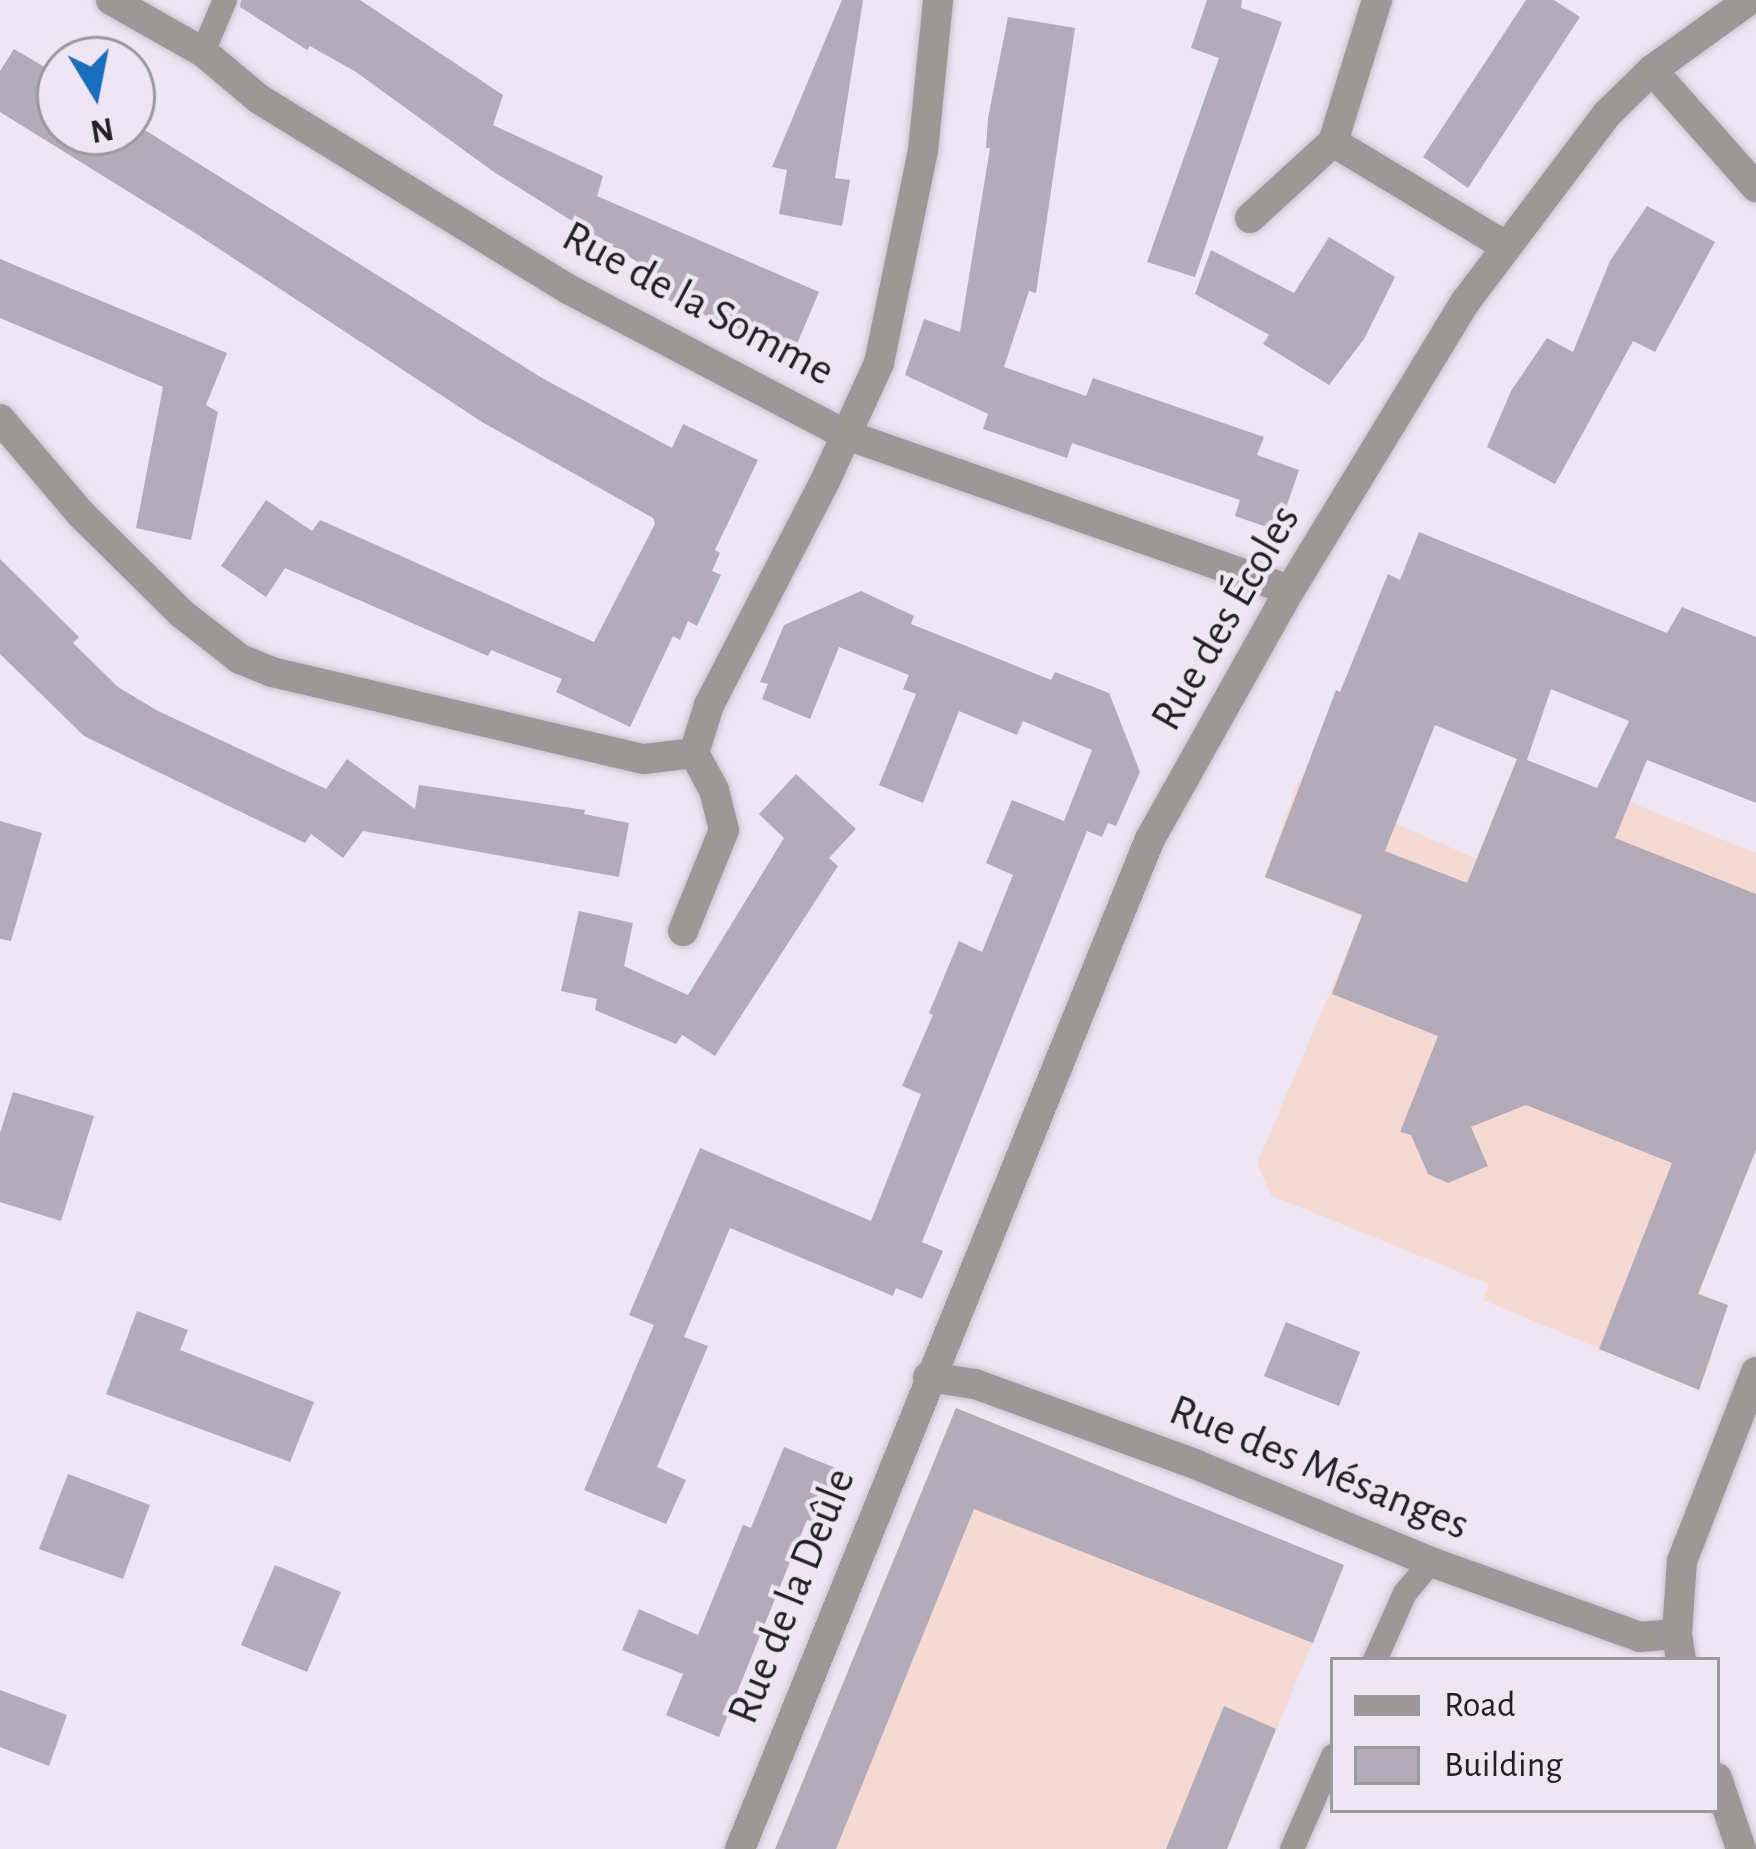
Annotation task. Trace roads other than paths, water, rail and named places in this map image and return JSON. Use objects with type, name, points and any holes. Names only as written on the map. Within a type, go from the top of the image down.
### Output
[{"type":"street","name":"Rue de la Somme","points":[[111,0],[202,52],[259,99],[568,289],[844,434],[1290,590]]},
{"type":"street","points":[[683,931],[724,830],[714,790],[694,753],[709,705],[879,363],[923,151],[938,0]]},
{"type":"street","points":[[1250,218],[1333,142],[1377,0]]},
{"type":"street","name":"Rue des Écoles","points":[[928,1377],[1150,839],[1290,590],[1466,302],[1607,114],[1652,70],[1749,0]]},
{"type":"street","points":[[1652,70],[1756,187]]},
{"type":"street","points":[[1333,142],[1507,247]]},
{"type":"street","points":[[0,419],[80,513],[181,613],[240,659],[272,672],[644,759],[694,753]]},
{"type":"street","points":[[1679,1647],[1682,1561],[1756,1372]]},
{"type":"street","name":"Rue des Mésanges","points":[[928,1377],[975,1384],[1197,1466],[1431,1562],[1679,1647]]},
{"type":"street","name":"Rue de la Deûle","points":[[740,1849],[928,1377]]},
{"type":"street","points":[[1720,1787],[1741,1849]]},
{"type":"lane","points":[[202,52],[225,0]]},
{"type":"lane","points":[[1376,1657],[1405,1593],[1431,1562]]},
{"type":"lane","points":[[1292,1849],[1330,1763]]}]
